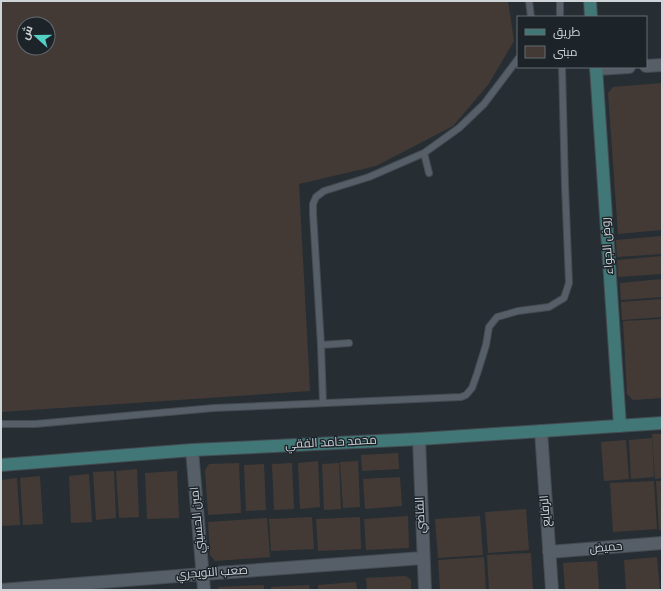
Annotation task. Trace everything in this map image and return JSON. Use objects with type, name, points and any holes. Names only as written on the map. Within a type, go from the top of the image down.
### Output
[{"type":"street","points":[[590,1],[591,16]]},
{"type":"street","points":[[647,66],[662,65]]},
{"type":"street","name":"روض الجواء","points":[[596,68],[620,426]]},
{"type":"street","name":"محمد حامد الفقي","points":[[1,465],[192,450],[419,439],[662,423]]},
{"type":"street","name":"الرفايع","points":[[541,431],[552,590]]},
{"type":"street","name":"القاضي","points":[[419,439],[425,590]]},
{"type":"street","name":"امين الحسيني","points":[[192,450],[204,590]]},
{"type":"street","name":"حميض","points":[[549,552],[662,543]]},
{"type":"street","name":"صعب التويجري","points":[[1,590],[423,558]]},
{"type":"lane","points":[[529,1],[531,16]]},
{"type":"lane","points":[[560,1],[560,16]]},
{"type":"lane","points":[[323,403],[313,213],[313,204],[316,198],[324,191],[370,178],[424,153],[469,119],[484,104],[517,60]]},
{"type":"lane","points":[[1,424],[36,424],[214,408],[461,397],[466,395],[472,388],[477,374],[486,345],[489,327],[498,317],[518,311],[549,307],[564,298],[569,283],[562,68]]},
{"type":"lane","points":[[424,153],[429,173]]},
{"type":"lane","points":[[321,345],[349,343]]},
{"type":"building","points":[[1,1],[508,1],[514,41],[488,85],[453,126],[376,166],[299,184],[310,391],[1,412]]},
{"type":"building","points":[[662,83],[662,230],[618,234],[608,93],[613,87]]},
{"type":"building","points":[[662,236],[662,254],[617,257],[616,240]]},
{"type":"building","points":[[662,256],[662,274],[618,277],[617,260]]},
{"type":"building","points":[[662,279],[662,297],[621,300],[620,283]]},
{"type":"building","points":[[662,299],[662,317],[622,320],[621,302]]},
{"type":"building","points":[[662,319],[662,398],[633,400],[627,394],[623,321]]},
{"type":"building","points":[[652,434],[662,434],[662,478],[655,479]]},
{"type":"building","points":[[652,438],[654,477],[631,479],[629,440]]},
{"type":"building","points":[[626,440],[629,479],[604,481],[601,442]]},
{"type":"building","points":[[398,453],[399,469],[362,471],[361,455]]},
{"type":"building","points":[[318,461],[320,507],[300,509],[298,463]]},
{"type":"building","points":[[358,461],[360,507],[343,508],[340,462]]},
{"type":"building","points":[[239,463],[241,513],[208,515],[205,470],[209,464]]},
{"type":"building","points":[[292,463],[294,509],[274,510],[272,464]]},
{"type":"building","points":[[339,463],[341,509],[324,510],[322,464]]},
{"type":"building","points":[[264,464],[266,510],[246,511],[244,465]]},
{"type":"building","points":[[137,469],[139,517],[119,518],[116,471]]},
{"type":"building","points":[[114,471],[116,518],[96,520],[93,472]]},
{"type":"building","points":[[177,471],[179,518],[147,519],[145,473]]},
{"type":"building","points":[[89,474],[92,522],[71,523],[69,476]]},
{"type":"building","points":[[40,476],[43,524],[23,525],[20,478]]},
{"type":"building","points":[[400,477],[402,506],[365,509],[363,479]]},
{"type":"building","points":[[17,478],[20,525],[1,526],[1,480]]},
{"type":"building","points":[[654,481],[657,529],[613,532],[610,483]]},
{"type":"building","points":[[656,481],[662,481],[662,530],[659,530]]},
{"type":"building","points":[[526,509],[529,550],[488,553],[485,512]]},
{"type":"building","points":[[408,516],[409,548],[366,550],[364,519]]},
{"type":"building","points":[[480,516],[483,555],[438,558],[435,519]]},
{"type":"building","points":[[312,517],[314,549],[271,551],[269,519]]},
{"type":"building","points":[[360,517],[361,549],[318,551],[316,519]]},
{"type":"building","points":[[267,518],[270,557],[215,561],[210,555],[208,522]]},
{"type":"building","points":[[531,553],[533,590],[489,590],[487,555]]},
{"type":"building","points":[[484,557],[486,590],[440,590],[438,560]]},
{"type":"building","points":[[657,557],[660,590],[626,590],[624,560]]},
{"type":"building","points":[[597,561],[599,590],[565,590],[563,563]]},
{"type":"building","points":[[406,576],[411,580],[411,590],[367,590],[366,578]]},
{"type":"building","points":[[356,582],[357,590],[318,590],[318,585]]},
{"type":"building","points":[[264,585],[264,590],[217,590],[219,587]]},
{"type":"building","points":[[309,585],[310,590],[271,590],[271,587]]}]
